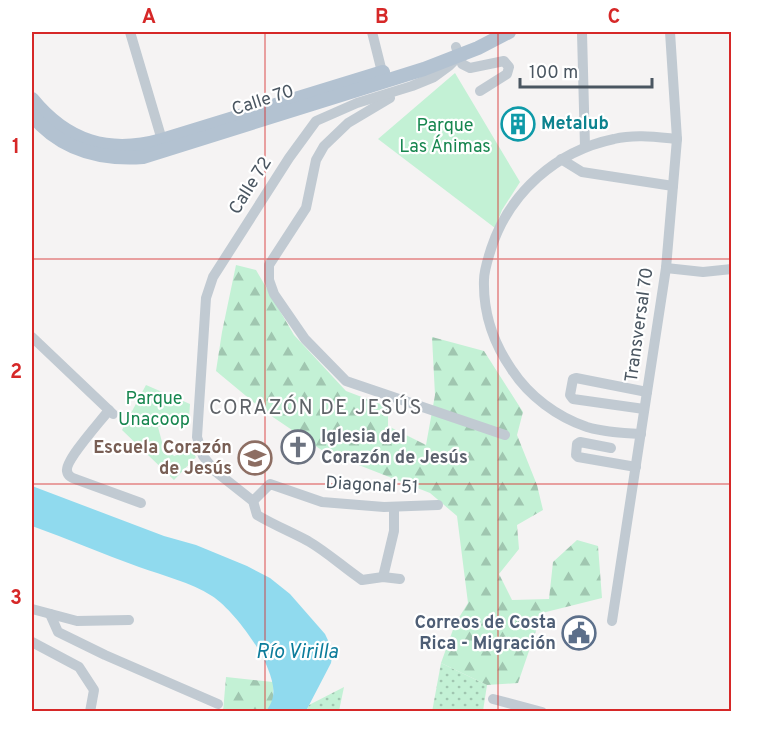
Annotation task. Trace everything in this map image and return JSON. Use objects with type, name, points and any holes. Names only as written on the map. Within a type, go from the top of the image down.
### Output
[{"type":"main road","name":"Calle 70","points":[[32,99],[52,120],[84,140],[104,146],[142,146],[382,72],[458,53],[489,32]]},
{"type":"main road","name":"Calle 70","points":[[32,115],[49,133],[85,152],[127,158],[143,157],[424,69],[509,32]]},
{"type":"street","points":[[130,32],[162,140]]},
{"type":"street","points":[[372,32],[382,72]]},
{"type":"street","name":"Transversal 70","points":[[612,621],[666,268],[677,139],[670,32]]},
{"type":"street","points":[[582,33],[585,147]]},
{"type":"street","points":[[458,53],[465,67],[504,61],[509,67],[507,74],[480,91]]},
{"type":"street","name":"Calle 72","points":[[253,501],[215,471],[203,456],[197,437],[206,298],[213,277],[295,148],[316,120],[357,103],[412,86],[443,72],[458,53]]},
{"type":"street","points":[[412,86],[348,123],[324,146],[316,160],[306,208],[269,265],[269,280],[274,294],[305,339],[346,381],[505,435]]},
{"type":"street","points":[[641,434],[613,433],[586,427],[538,400],[519,380],[499,349],[485,306],[484,278],[494,239],[513,203],[543,172],[561,159],[585,147],[615,139],[646,136],[677,139]]},
{"type":"street","points":[[561,159],[582,172],[673,186]]},
{"type":"street","points":[[666,268],[703,272],[732,269]]},
{"type":"street","points":[[32,338],[112,412],[74,455],[68,464],[69,476],[141,503]]},
{"type":"street","points":[[644,409],[573,399],[570,395],[571,388],[573,379],[576,378],[647,392]]},
{"type":"street","points":[[611,448],[580,442],[577,444],[576,455],[578,458],[636,467]]},
{"type":"street","name":"Diagonal 51","points":[[253,501],[270,484],[322,502],[394,507],[438,505]]},
{"type":"street","points":[[253,501],[257,515],[307,541],[362,580],[384,577],[400,579]]},
{"type":"street","points":[[384,577],[394,531],[394,507]]},
{"type":"street","points":[[32,609],[77,621],[129,620]]},
{"type":"street","points":[[50,614],[58,632],[218,704]]},
{"type":"street","points":[[32,642],[79,667],[94,690],[90,711]]},
{"type":"street","points":[[493,699],[542,711]]},
{"type":"green space","name":"Parque Las Ánimas","points":[[455,73],[520,182],[502,210],[495,228],[378,139]]},
{"type":"green space","points":[[236,265],[256,270],[294,335],[346,391],[388,407],[388,426],[426,445],[435,395],[432,337],[484,351],[523,412],[517,435],[537,485],[543,510],[517,525],[519,549],[499,574],[512,600],[549,599],[553,562],[577,540],[598,546],[602,598],[542,613],[518,683],[487,685],[441,663],[455,624],[468,603],[457,516],[430,493],[323,451],[264,411],[216,371]]},
{"type":"green space","name":"Parque Unacoop","points":[[146,385],[190,404],[189,418],[158,427],[162,442],[174,456],[191,450],[196,457],[174,480],[122,430]]},
{"type":"green space","points":[[441,663],[487,685],[483,711],[432,712]]},
{"type":"green space","points":[[226,677],[273,682],[273,703],[266,711],[223,712]]},
{"type":"green space","points":[[344,687],[339,711],[306,712],[309,705]]},
{"type":"water","name":"Río Virilla","points":[[32,486],[164,536],[196,545],[247,566],[270,578],[290,594],[325,634],[333,651],[331,663],[306,711],[266,711],[272,701],[273,691],[272,680],[264,660],[236,619],[212,596],[186,583],[32,526]]},
{"type":"place","name":"Metalub","points":[[518,124]]},
{"type":"place","name":"Iglesia del Corazón de Jesús","points":[[298,447]]},
{"type":"place","name":"Escuela Corazón de Jesús","points":[[255,458]]},
{"type":"place","name":"Correos de Costa Rica - Migración","points":[[579,633]]},
{"type":"district","name":"CORAZÓN DE JESÚS","points":[[316,409]]}]
